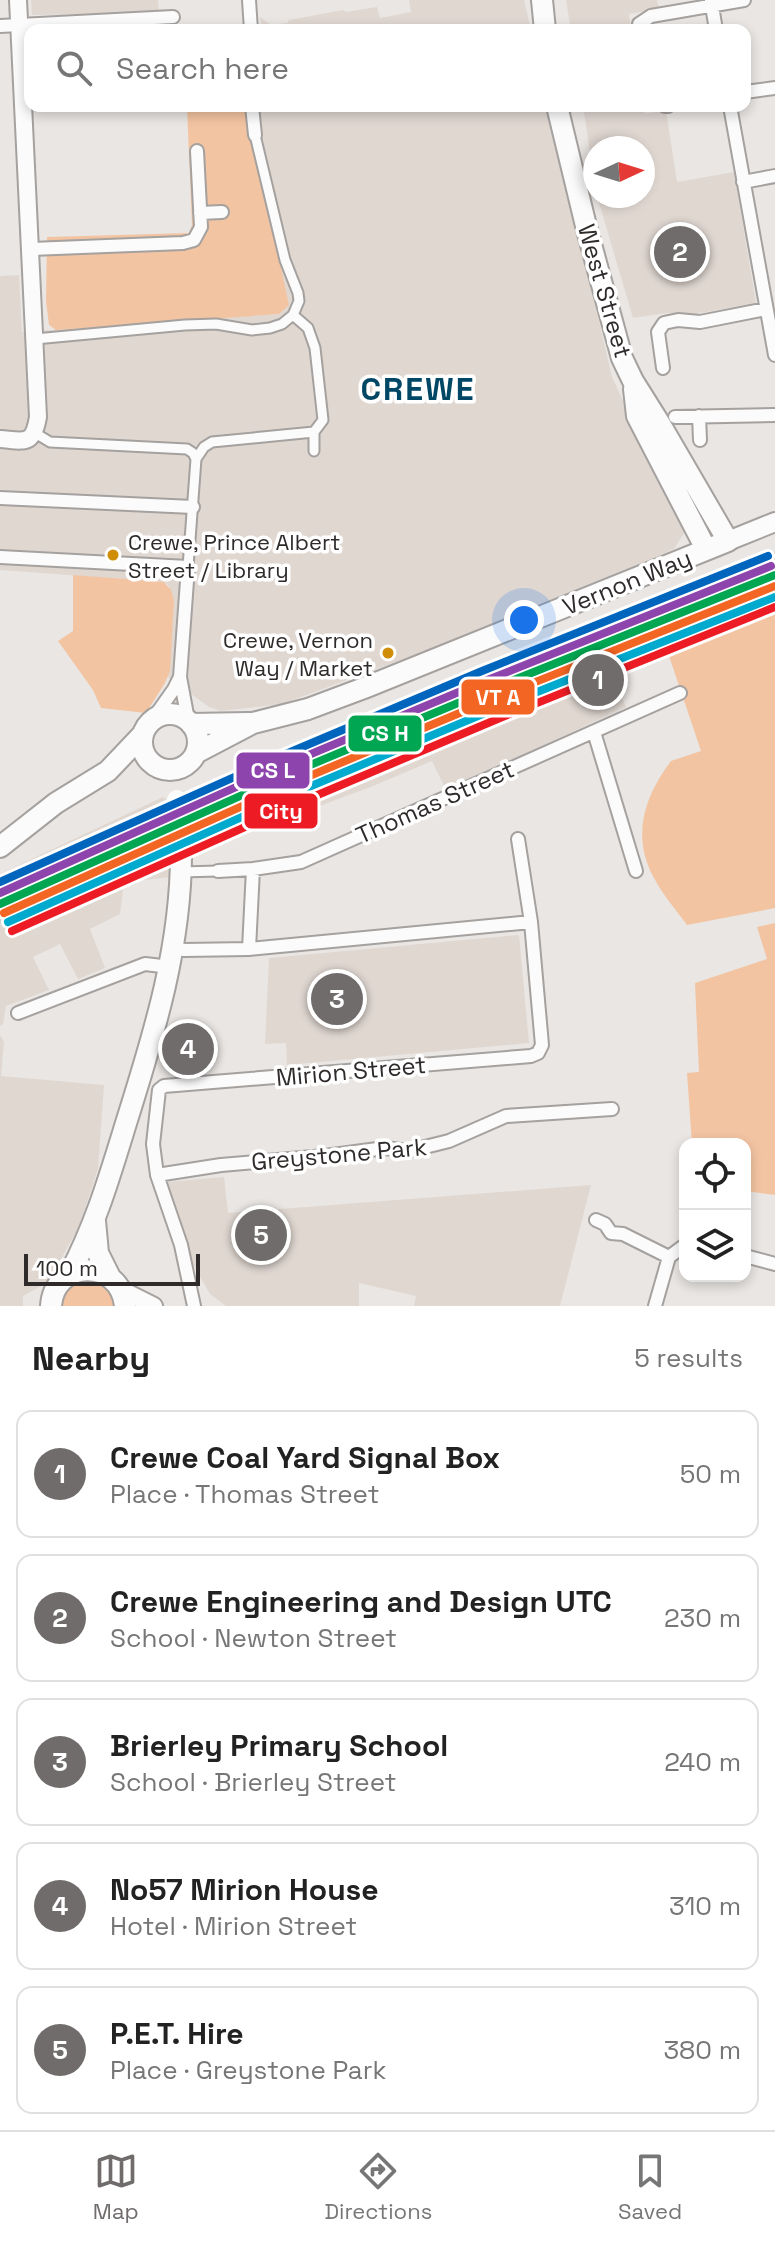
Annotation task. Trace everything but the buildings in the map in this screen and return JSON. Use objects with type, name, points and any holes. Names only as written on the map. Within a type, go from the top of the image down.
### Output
[{"type":"main road","points":[[542,0],[544,24]]},
{"type":"main road","name":"West Street","points":[[558,112],[622,358],[728,541]]},
{"type":"main road","name":"West Street","points":[[633,381],[637,416],[706,549]]},
{"type":"main road","name":"Vernon Way","points":[[190,722],[253,723],[308,709],[775,522]]},
{"type":"main road","points":[[0,847],[56,803],[108,771],[158,716],[171,714],[190,722],[197,735],[193,757],[177,796]]},
{"type":"main road","name":"Vernon Way","points":[[193,757],[253,723]]},
{"type":"main road","points":[[51,1306],[55,1291],[69,1275],[95,1221],[145,1062],[172,957],[181,872],[177,796],[160,767],[145,754],[142,744],[146,728]]},
{"type":"main road","points":[[108,771],[140,765],[178,768],[193,757]]},
{"type":"main road","points":[[95,1221],[98,1253],[118,1291]]},
{"type":"main road","points":[[69,1275],[79,1271],[101,1272],[118,1291]]},
{"type":"street","points":[[18,0],[24,101]]},
{"type":"street","points":[[249,0],[251,24]]},
{"type":"street","points":[[639,24],[651,16],[711,3],[744,0]]},
{"type":"street","points":[[711,3],[715,24]]},
{"type":"street","points":[[37,24],[173,17]]},
{"type":"street","points":[[0,26],[24,25]]},
{"type":"street","points":[[751,91],[775,88]]},
{"type":"street","points":[[0,439],[24,440],[35,433],[38,417],[25,112]]},
{"type":"street","points":[[35,339],[185,325],[216,324],[252,330],[282,324],[293,315],[299,301],[298,293],[285,260],[255,135],[253,112]]},
{"type":"street","points":[[731,112],[775,355]]},
{"type":"street","points":[[31,249],[194,240],[201,227],[197,151]]},
{"type":"street","points":[[743,182],[775,176]]},
{"type":"street","points":[[200,213],[222,212]]},
{"type":"street","points":[[760,276],[775,276]]},
{"type":"street","points":[[663,368],[658,332],[664,323],[678,320],[700,322],[766,309]]},
{"type":"street","points":[[293,315],[308,328],[315,348],[323,420],[314,432],[314,451]]},
{"type":"street","points":[[643,343],[658,342]]},
{"type":"street","points":[[675,417],[775,415]]},
{"type":"street","points":[[699,416],[700,440]]},
{"type":"street","points":[[190,722],[180,677],[196,459],[212,442],[314,432]]},
{"type":"street","points":[[35,433],[50,442],[187,449],[196,459]]},
{"type":"street","points":[[0,498],[193,507]]},
{"type":"street","points":[[0,557],[188,567]]},
{"type":"street","points":[[146,728],[180,677]]},
{"type":"street","name":"Thomas Street","points":[[181,872],[253,869],[301,862],[680,693]]},
{"type":"street","points":[[594,732],[636,871]]},
{"type":"street","points":[[18,1013],[184,950],[249,949],[531,922],[518,839]]},
{"type":"street","points":[[249,949],[253,869]]},
{"type":"street","name":"Mirion Street","points":[[157,1175],[153,1144],[159,1090],[164,1086],[538,1053],[542,1045],[531,922]]},
{"type":"street","name":"Greystone Park","points":[[157,1175],[221,1165],[385,1148],[409,1151],[449,1141],[506,1116],[612,1109]]},
{"type":"street","points":[[157,1175],[181,1245],[194,1306]]},
{"type":"street","points":[[596,1220],[605,1224],[611,1233],[623,1234],[669,1257]]},
{"type":"street","points":[[655,1306],[669,1257],[679,1250]]},
{"type":"street","points":[[751,1258],[775,1264]]},
{"type":"street","points":[[118,1291],[154,1306]]},
{"type":"shaded area","points":[[31,0],[158,0],[159,13],[32,15]]},
{"type":"shaded area","points":[[409,0],[524,0],[530,24],[279,24],[343,10],[377,7],[380,18],[411,12]]},
{"type":"shaded area","points":[[566,0],[657,0],[659,9],[629,14],[630,24],[570,24]]},
{"type":"shaded area","points":[[187,112],[247,112],[289,305],[279,314],[56,330],[49,325],[46,301],[47,237],[189,233],[192,225]]},
{"type":"shaded area","points":[[247,112],[550,112],[612,377],[682,516],[684,533],[674,549],[498,624],[282,704],[221,711],[209,707],[168,677],[174,600],[164,582],[0,570],[0,276],[19,275],[22,332],[279,314]]},
{"type":"shaded area","points":[[584,112],[666,112],[677,182],[734,172],[756,303],[689,315],[667,313],[633,318],[601,208],[655,208],[655,136],[588,136]]},
{"type":"shaded area","points":[[775,551],[775,603],[609,670],[626,707],[446,790],[432,761],[279,821],[242,828],[189,845],[171,877],[124,882],[120,914],[90,929],[105,968],[78,979],[60,944],[33,957],[49,990],[6,1006],[0,1026],[0,874],[163,797],[170,803],[190,795],[190,790],[517,652]]},
{"type":"shaded area","points":[[73,575],[164,582],[171,590],[174,600],[170,671],[146,713],[101,708],[93,690],[58,641],[73,631]]},
{"type":"shaded area","points":[[775,603],[775,908],[687,925],[654,878],[643,847],[644,817],[662,775],[671,761],[701,751],[666,647]]},
{"type":"shaded area","points":[[775,923],[775,1195],[751,1192],[751,1138],[692,1138],[687,1073],[699,1072],[695,983],[767,959],[757,927]]},
{"type":"shaded area","points":[[519,935],[529,1043],[287,1065],[286,1043],[265,1044],[269,958]]},
{"type":"shaded area","points":[[0,1035],[4,1042],[1,1076],[104,1085],[98,1169],[79,1227],[48,1282],[23,1296],[23,1306],[0,1306]]},
{"type":"shaded area","points":[[224,1177],[228,1213],[591,1185],[560,1306],[414,1306],[416,1296],[359,1283],[359,1306],[226,1306],[210,1294],[190,1259],[167,1182]]},
{"type":"shaded area","points":[[85,1279],[105,1287],[115,1306],[62,1306],[69,1288]]},
{"type":"railway","points":[[0,897],[293,765],[775,566]]},
{"type":"railway","points":[[0,922],[161,845],[311,780],[775,591]]},
{"type":"railway","points":[[295,751],[553,644]]},
{"type":"transit line","points":[[0,882],[288,753],[768,556]]},
{"type":"transit line","points":[[0,893],[292,762],[771,566]]},
{"type":"transit line","points":[[0,904],[296,771],[775,575]]},
{"type":"transit line","points":[[4,913],[300,780],[775,586]]},
{"type":"transit line","points":[[8,922],[304,789],[775,597]]},
{"type":"transit line","name":"City","points":[[12,931],[308,799],[775,607]]},
{"type":"place","name":"Crewe Engineering and Design UTC","points":[[680,252]]},
{"type":"place","name":"Crewe, Prince Albert Street / Library","points":[[113,555]]},
{"type":"place","name":"Crewe, Vernon Way / Market","points":[[388,653]]},
{"type":"place","name":"Crewe Coal Yard Signal Box","points":[[598,680]]},
{"type":"place","name":"Brierley Primary School","points":[[337,999]]},
{"type":"place","name":"No57 Mirion House","points":[[188,1049]]},
{"type":"place","name":"P.E.T. Hire","points":[[261,1235]]},
{"type":"district","name":"CREWE","points":[[418,389]]}]
